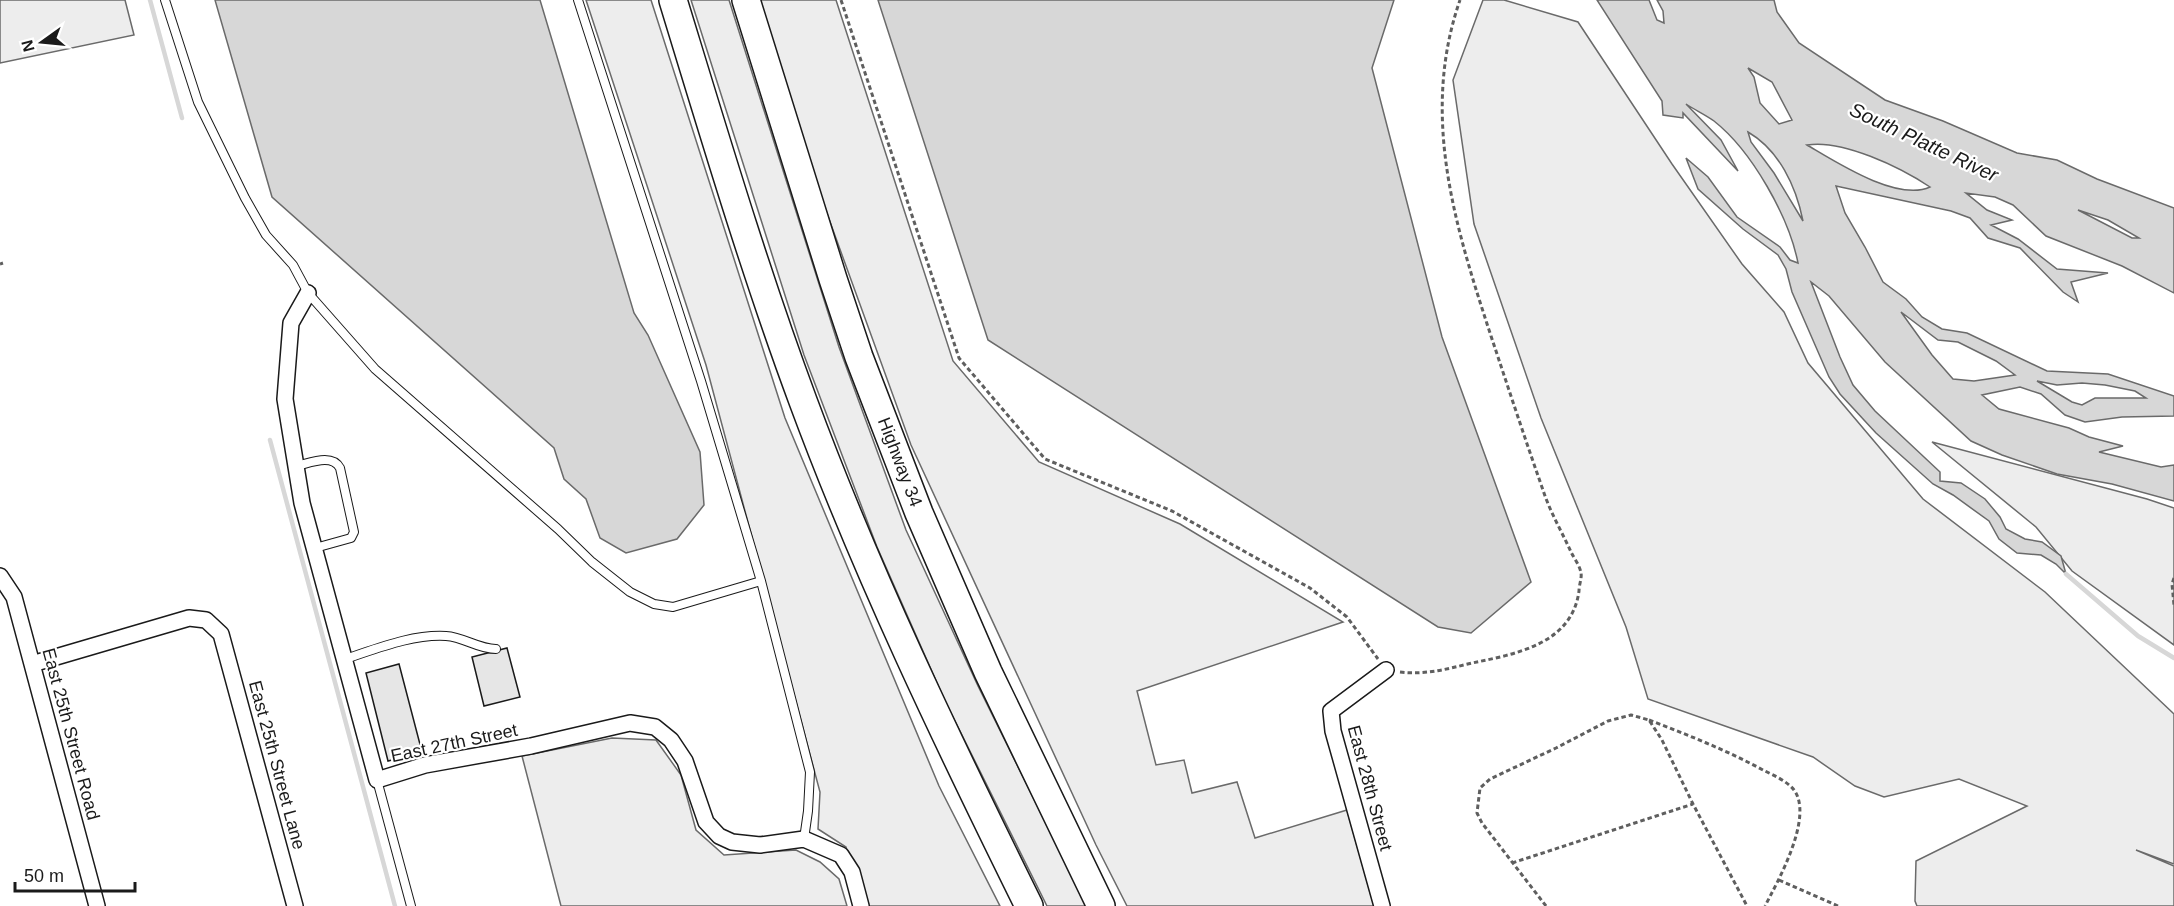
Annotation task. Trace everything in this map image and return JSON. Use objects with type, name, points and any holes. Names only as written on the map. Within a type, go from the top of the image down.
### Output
[{"type":"highway","points":[[673,0],[742,223],[802,400],[891,619],[1029,906]]},
{"type":"highway","name":"Highway 34","points":[[746,0],[832,279],[859,357],[919,513],[988,672],[1101,906]]},
{"type":"street","name":"East 27th Street","points":[[308,292],[291,323],[285,399],[302,503],[377,780],[425,765],[531,746],[630,723],[655,727],[671,740],[686,761],[706,822],[719,836],[732,842],[760,845],[804,839]]},
{"type":"street","name":"East 25th Street Road","points":[[0,576],[14,597],[97,906]]},
{"type":"street","name":"East 25th Street Lane","points":[[32,664],[189,618],[206,620],[221,634],[295,906]]},
{"type":"street","name":"East 28th Street","points":[[1382,906],[1333,732],[1331,711],[1386,670]]},
{"type":"street","points":[[804,839],[841,855],[852,873],[861,906]]},
{"type":"lane","points":[[165,0],[198,102],[266,236],[293,265],[308,292],[375,369],[558,529],[592,562],[630,592],[654,604],[673,607],[761,581]]},
{"type":"lane","points":[[578,0],[700,381],[761,581],[810,772],[804,839]]},
{"type":"lane","points":[[296,466],[331,460],[340,468],[354,532],[351,538],[315,548]]},
{"type":"lane","points":[[345,659],[396,644],[436,636],[456,637],[485,649],[496,649]]},
{"type":"lane","points":[[377,780],[411,906]]},
{"type":"path","points":[[841,0],[958,358],[1046,459],[1172,512],[1310,588],[1347,617],[1386,670],[1420,674],[1519,654],[1550,638],[1567,622],[1577,603],[1581,573],[1545,496],[1529,452],[1469,268],[1450,195],[1442,130],[1445,64],[1453,19],[1460,0]]},
{"type":"path","points":[[2174,578],[2174,605]]},
{"type":"path","points":[[1546,906],[1482,823],[1478,813],[1480,788],[1490,779],[1608,721],[1631,715],[1725,750],[1777,777],[1794,790],[1799,807],[1798,827],[1787,866],[1765,906]]},
{"type":"path","points":[[1649,720],[1662,740],[1747,906]]},
{"type":"path","points":[[1512,863],[1693,804]]},
{"type":"path","points":[[1779,880],[1839,906]]},
{"type":"shaded area","points":[[0,0],[125,0],[134,35],[0,63]]},
{"type":"shaded area","points":[[586,0],[651,0],[785,418],[939,786],[1000,906],[863,906],[846,847],[818,829],[820,792],[706,365]]},
{"type":"shaded area","points":[[691,0],[729,0],[839,347],[906,530],[978,686],[1087,906],[1047,906],[945,701],[877,547],[804,355]]},
{"type":"shaded area","points":[[760,0],[836,0],[953,361],[1039,462],[1180,524],[1343,622],[1137,691],[1156,765],[1184,760],[1192,793],[1237,782],[1255,838],[1347,810],[1374,906],[1127,906],[1096,845],[911,445],[817,186]]},
{"type":"shaded area","points":[[1483,0],[1504,0],[1578,22],[1672,164],[1742,264],[1784,312],[1808,363],[1923,499],[2045,592],[2174,714],[2174,864],[2136,850],[2174,866],[2174,906],[1917,906],[1915,901],[1916,861],[2027,806],[1959,779],[1884,797],[1855,786],[1813,757],[1648,699],[1626,627],[1541,418],[1474,224],[1453,80]]},
{"type":"shaded area","points":[[1932,442],[2174,508],[2174,645],[2072,571],[2036,527]]},
{"type":"shaded area","points":[[612,738],[656,740],[681,775],[696,830],[724,855],[796,850],[820,862],[839,879],[847,906],[561,906],[522,756]]},
{"type":"water","points":[[215,0],[540,0],[634,313],[648,335],[700,452],[704,505],[677,539],[626,553],[600,538],[586,499],[564,479],[554,448],[272,197]]},
{"type":"water","points":[[878,0],[1394,0],[1372,68],[1442,337],[1531,582],[1471,633],[1438,627],[988,340]]},
{"type":"water","name":"South Platte River","points":[[1597,0],[1649,0],[1657,20],[1664,23],[1663,11],[1657,0],[1774,0],[1777,12],[1799,43],[1885,100],[1943,121],[2017,153],[2057,160],[2097,179],[2174,208],[2174,293],[2122,266],[2046,236],[2013,205],[1995,197],[1966,193],[1987,210],[2012,220],[1991,225],[2018,239],[2057,269],[2108,273],[2071,282],[2078,302],[2063,292],[2020,248],[1988,238],[1970,218],[1951,211],[1836,186],[1845,213],[1883,282],[1906,299],[1922,317],[1942,329],[1967,333],[2047,371],[2108,374],[2174,396],[2174,416],[2122,417],[2085,422],[2065,415],[2041,394],[2020,387],[1982,395],[1999,409],[2069,428],[2089,437],[2123,446],[2099,452],[2161,467],[2174,465],[2174,501],[2112,484],[2057,474],[2002,455],[1971,441],[1885,362],[1829,296],[1811,282],[1853,385],[1875,411],[1940,472],[1940,481],[1961,483],[1985,499],[2000,517],[2006,529],[2025,539],[2042,542],[2061,556],[2066,574],[2056,564],[2041,555],[2017,553],[1999,539],[1989,521],[1953,495],[1933,484],[1876,433],[1840,394],[1829,377],[1792,292],[1786,269],[1778,255],[1743,229],[1698,189],[1686,158],[1708,177],[1737,217],[1780,247],[1790,260],[1798,263],[1786,226],[1767,186],[1742,149],[1714,121],[1686,104],[1721,140],[1738,171],[1683,113],[1683,118],[1663,115],[1662,101]],"holes":[[[1748,68],[1772,82],[1792,120],[1779,124],[1760,103],[1754,77]],[[1748,132],[1769,149],[1784,170],[1796,195],[1803,221],[1774,173],[1751,142]],[[1821,144],[1853,150],[1887,163],[1930,187],[1916,190],[1901,189],[1884,185],[1850,170],[1807,145]],[[2078,210],[2108,220],[2139,238],[2132,238]],[[1901,312],[1938,340],[1958,342],[1996,361],[2015,375],[1974,381],[1953,379],[1932,355]],[[2037,381],[2057,385],[2082,383],[2105,385],[2135,391],[2146,398],[2095,398],[2082,405],[2072,402]]]},
{"type":"building","points":[[507,648],[520,697],[484,706],[472,657]]},
{"type":"building","points":[[399,664],[422,752],[388,761],[366,673]]},
{"type":"waterway","points":[[150,0],[182,118]]},
{"type":"waterway","points":[[270,440],[395,906]]},
{"type":"waterway","points":[[2066,574],[2138,636],[2174,658]]}]
